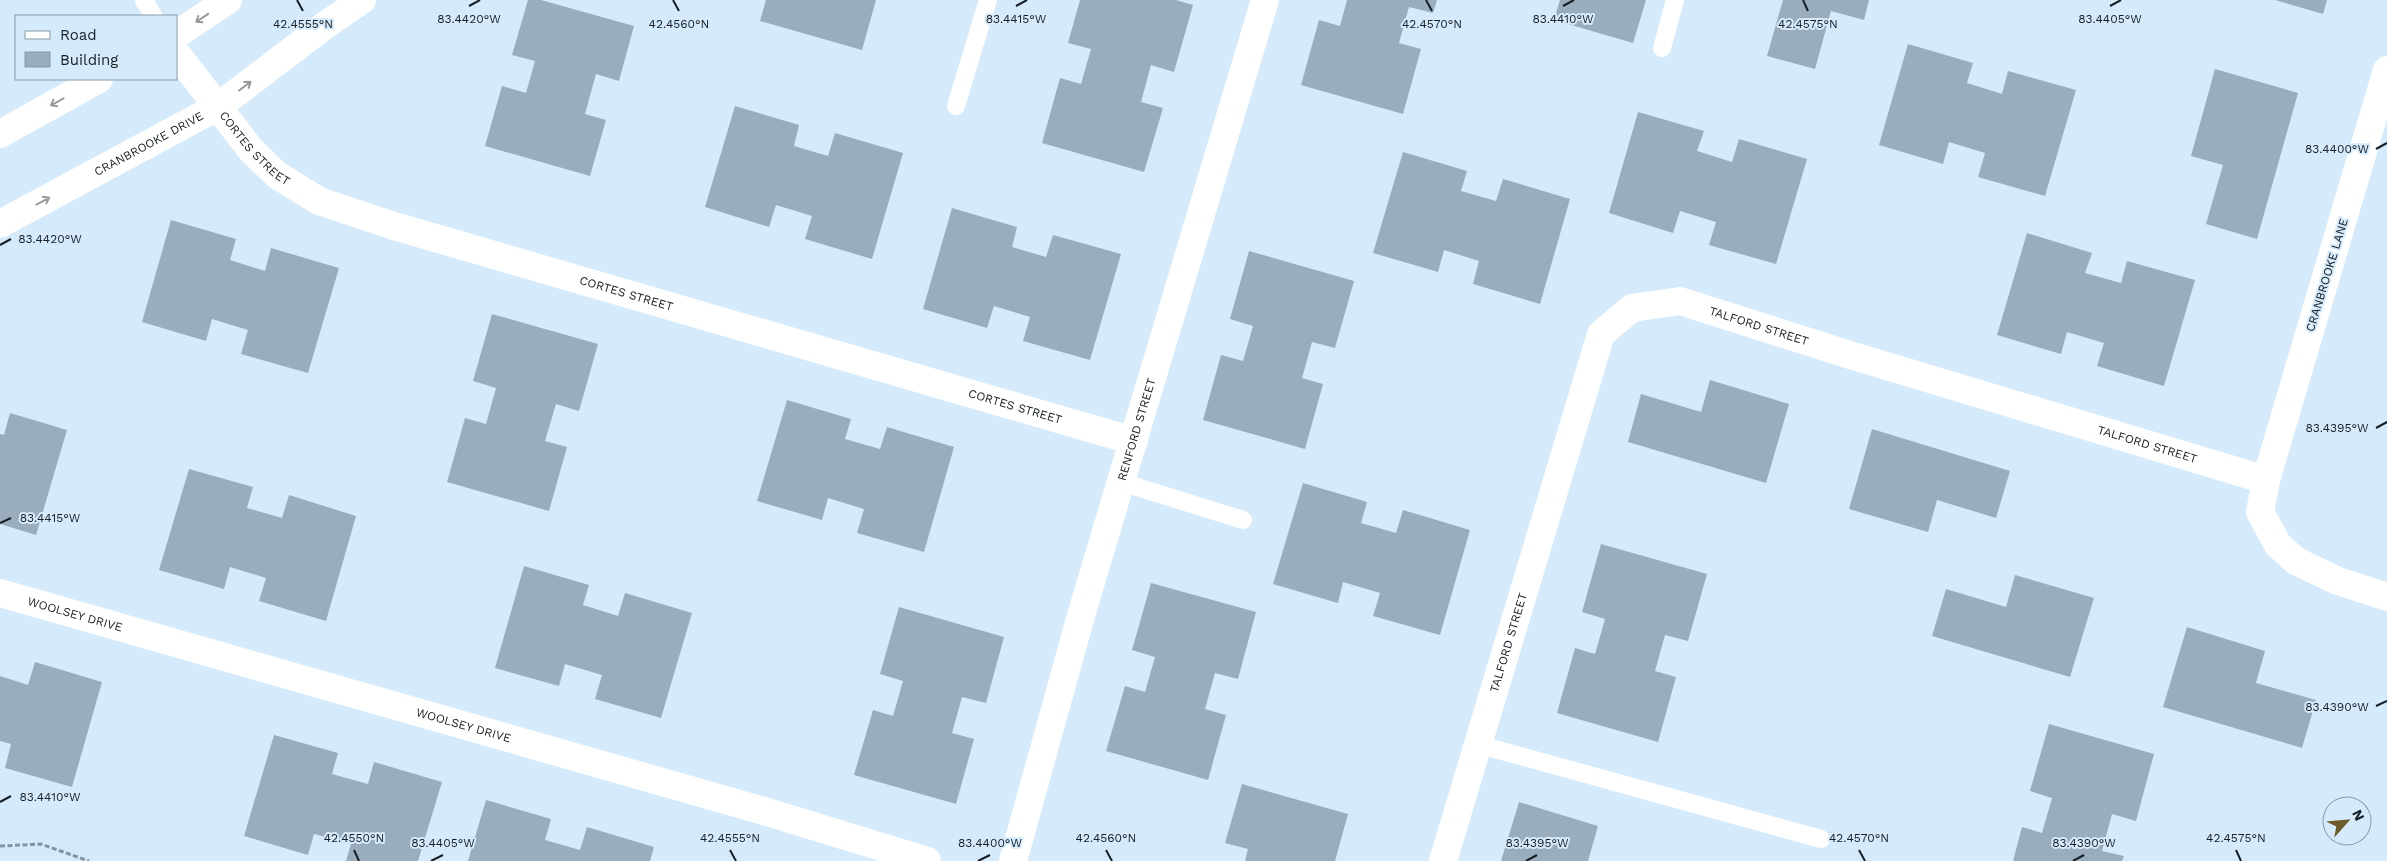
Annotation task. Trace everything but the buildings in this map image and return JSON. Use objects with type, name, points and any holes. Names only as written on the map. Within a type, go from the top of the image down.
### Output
[{"type":"street","points":[[178,34],[228,0]]},
{"type":"street","name":"CRANBROOKE DRIVE","points":[[0,224],[219,106],[324,26],[362,0]]},
{"type":"street","name":"RENFORD STREET","points":[[1013,861],[1082,612],[1264,0]]},
{"type":"street","name":"CORTES STREET","points":[[178,55],[219,106],[251,150],[277,175],[319,201],[403,229],[1134,440]]},
{"type":"street","name":"CRANBROOKE LANE","points":[[2266,480],[2387,70]]},
{"type":"street","points":[[0,134],[98,80]]},
{"type":"street","name":"TALFORD STREET","points":[[1443,861],[1601,334],[1632,308],[1680,301],[1850,355],[2266,480]]},
{"type":"street","points":[[2266,480],[2260,512],[2278,545],[2296,561],[2338,581],[2387,597]]},
{"type":"street","name":"WOOLSEY DRIVE","points":[[0,593],[764,812],[927,861]]},
{"type":"lane","points":[[144,0],[152,15]]},
{"type":"lane","points":[[956,106],[988,0]]},
{"type":"lane","points":[[1662,48],[1675,0]]},
{"type":"lane","points":[[1122,482],[1242,520]]},
{"type":"lane","points":[[1477,744],[1821,839]]},
{"type":"path","points":[[0,846],[41,844],[89,861]]}]
